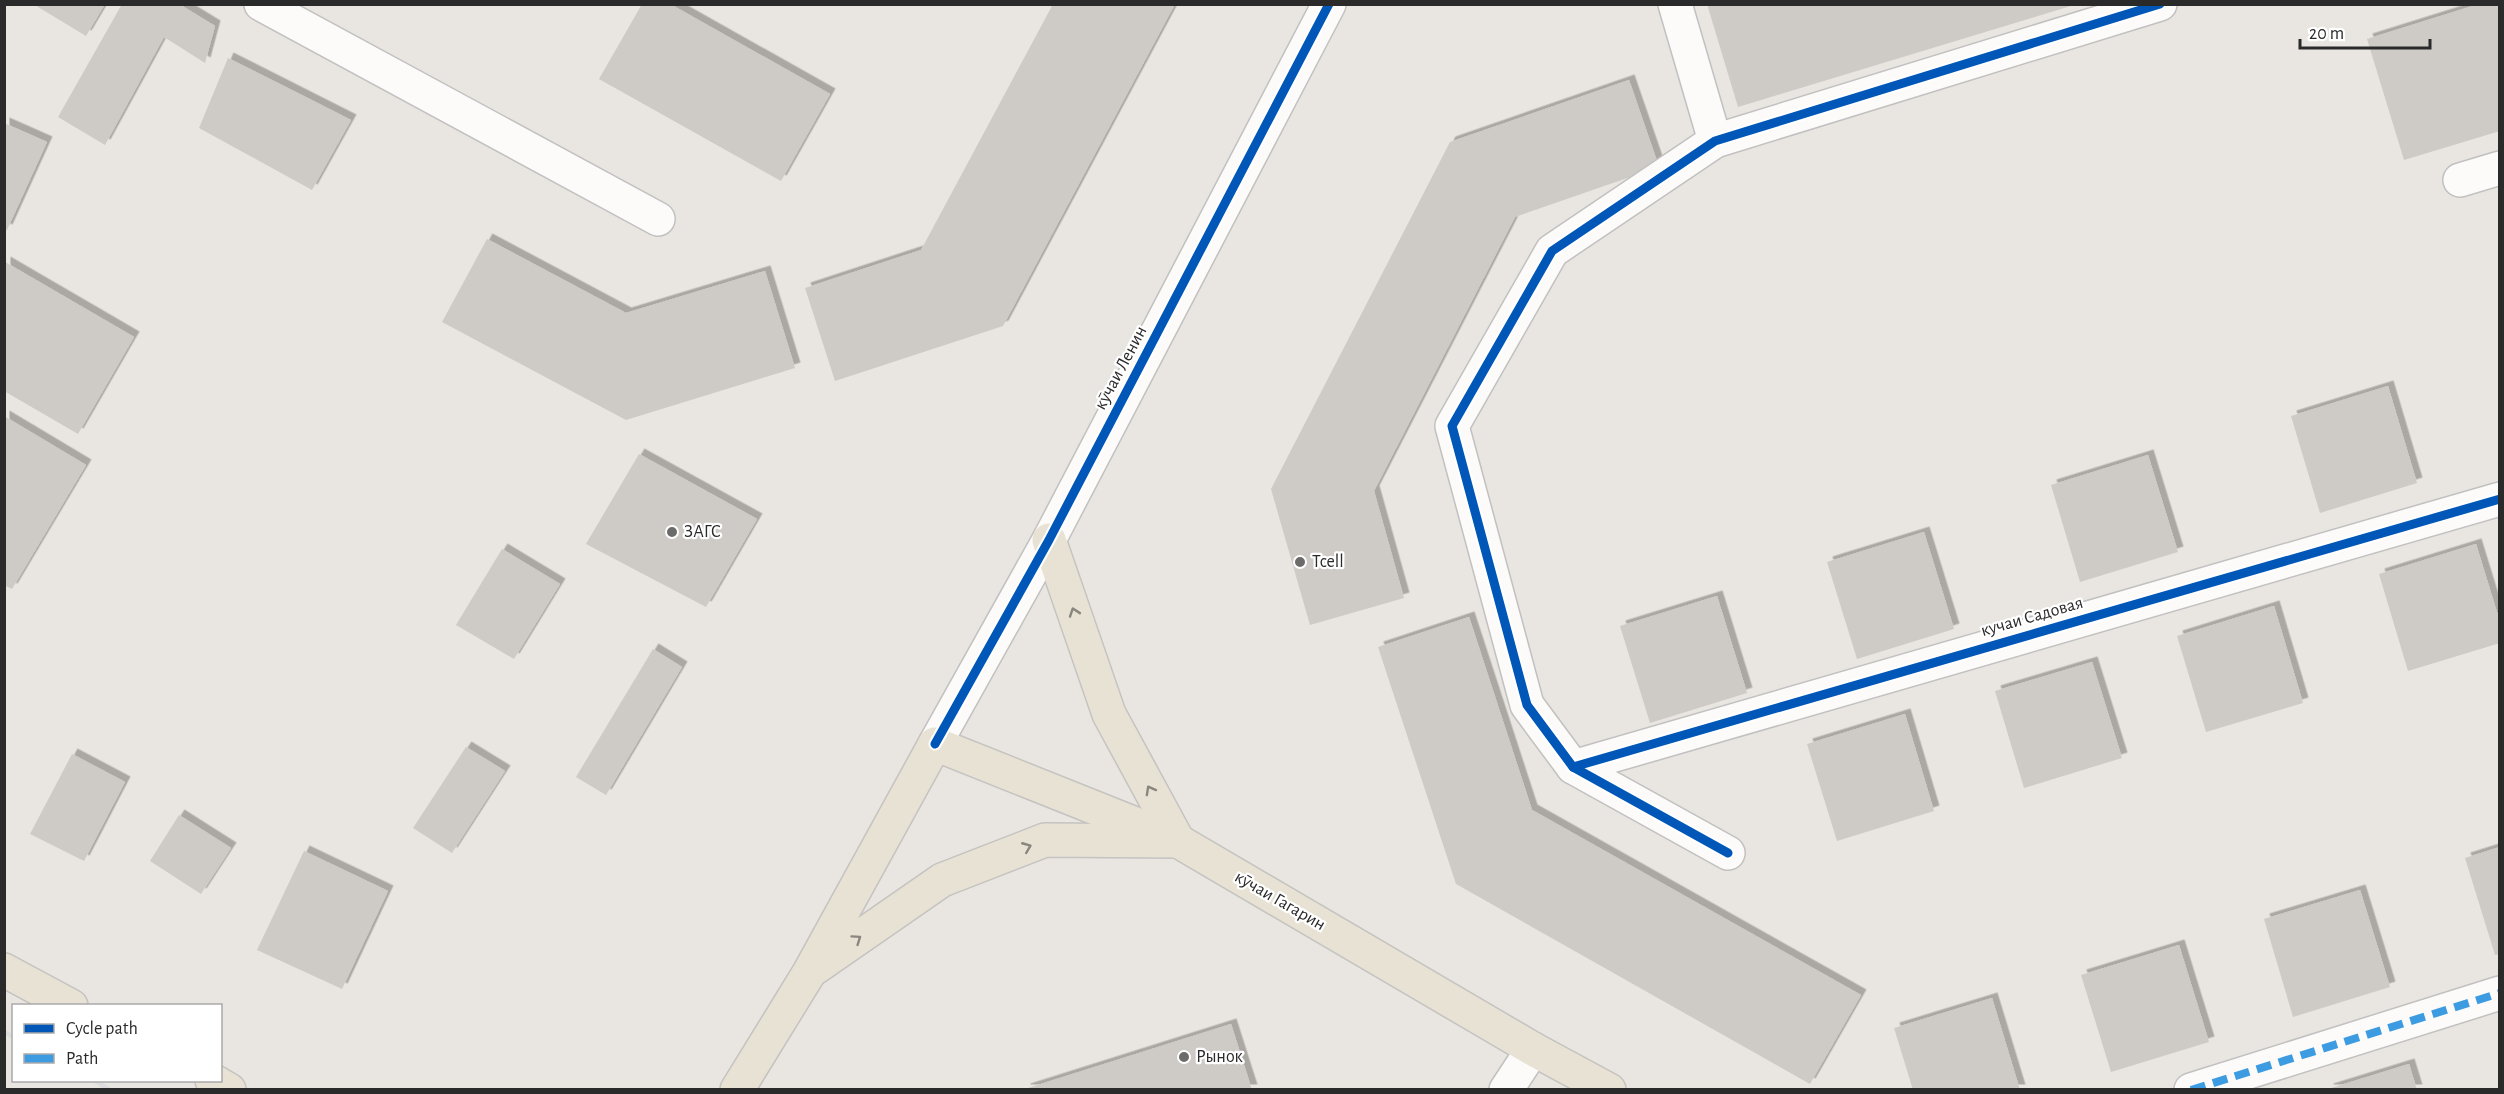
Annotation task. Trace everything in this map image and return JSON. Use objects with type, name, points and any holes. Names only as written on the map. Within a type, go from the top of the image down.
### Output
[{"type":"main road","points":[[809,972],[942,880],[1045,840],[1178,841],[1109,714],[1049,540]]},
{"type":"main road","points":[[737,1089],[809,972],[935,744]]},
{"type":"main road","name":"кӯчаи Гагарин","points":[[935,744],[1178,841],[1533,1049],[1609,1089]]},
{"type":"main road","points":[[4,970],[69,1004]]},
{"type":"street","points":[[261,4],[658,219]]},
{"type":"street","name":"кӯчаи Ленин","points":[[935,744],[1049,540],[1329,4]]},
{"type":"street","points":[[1675,4],[1715,141]]},
{"type":"street","points":[[1728,854],[1573,767],[1527,705],[1452,426],[1552,251],[1715,141],[2160,4]]},
{"type":"street","points":[[2460,180],[2499,168]]},
{"type":"street","name":"кучаи Садовая","points":[[1573,767],[2499,499]]},
{"type":"street","points":[[2191,1089],[2499,993]]},
{"type":"street","points":[[1506,1089],[1533,1049]]},
{"type":"building","points":[[33,4],[105,4],[86,36]]},
{"type":"building","points":[[122,4],[179,4],[215,26],[205,63],[164,37],[105,145],[58,117]]},
{"type":"building","points":[[642,4],[670,4],[830,94],[781,181],[599,79]]},
{"type":"building","points":[[1053,4],[1175,4],[1003,326],[835,381],[805,288],[921,250]]},
{"type":"building","points":[[1707,4],[2074,4],[2074,5],[1738,107]]},
{"type":"building","points":[[2479,4],[2500,4],[2500,131],[2404,160],[2367,39]]},
{"type":"building","points":[[228,58],[351,120],[312,190],[199,128]]},
{"type":"building","points":[[1629,80],[1659,167],[1515,217],[1374,491],[1404,598],[1310,625],[1271,489],[1450,142]]},
{"type":"building","points":[[4,123],[47,142],[7,230],[4,229]]},
{"type":"building","points":[[487,239],[626,313],[765,271],[795,368],[626,420],[442,322]]},
{"type":"building","points":[[5,262],[134,337],[78,434],[4,391]]},
{"type":"building","points":[[2388,386],[2417,483],[2320,513],[2291,416]]},
{"type":"building","points":[[4,416],[86,465],[12,589],[4,585]]},
{"type":"building","name":"ЗАГС","points":[[639,454],[757,519],[706,607],[586,544]]},
{"type":"building","points":[[2148,455],[2178,552],[2080,582],[2051,485]]},
{"type":"building","points":[[1924,532],[1954,629],[1857,659],[1827,562]]},
{"type":"building","points":[[2476,544],[2500,622],[2500,643],[2408,671],[2379,574]]},
{"type":"building","points":[[502,549],[560,584],[514,659],[456,625]]},
{"type":"building","points":[[1717,596],[1747,693],[1650,723],[1620,626]]},
{"type":"building","points":[[2274,606],[2303,703],[2206,732],[2177,636]]},
{"type":"building","points":[[1469,617],[1532,810],[1861,995],[1810,1084],[1456,884],[1378,647]]},
{"type":"building","points":[[653,649],[682,667],[606,795],[576,777]]},
{"type":"building","points":[[2092,662],[2122,758],[2024,788],[1995,691]]},
{"type":"building","points":[[1905,714],[1934,811],[1837,841],[1807,744]]},
{"type":"building","points":[[466,747],[505,771],[452,853],[413,828]]},
{"type":"building","points":[[72,754],[125,782],[84,861],[30,834]]},
{"type":"building","points":[[179,815],[231,848],[201,894],[150,861]]},
{"type":"building","points":[[2500,847],[2500,954],[2495,955],[2465,858]]},
{"type":"building","points":[[304,851],[388,891],[342,989],[257,950]]},
{"type":"building","points":[[2360,890],[2390,987],[2293,1017],[2264,919]]},
{"type":"building","points":[[2179,945],[2209,1042],[2111,1072],[2081,975]]},
{"type":"building","points":[[1992,998],[2020,1090],[1913,1090],[1894,1028]]},
{"type":"building","name":"Рынок","points":[[1231,1024],[1252,1090],[1025,1090],[1025,1089]]},
{"type":"building","points":[[2409,1064],[2417,1090],[2328,1090],[2328,1089]]},
{"type":"railway","points":[[4,1032],[12,1036]]},
{"type":"railway","points":[[97,1082],[110,1090]]},
{"type":"marked path","points":[[2191,1090],[2500,993]]},
{"type":"cycle path","points":[[935,744],[1049,540],[1329,4]]},
{"type":"cycle path","points":[[1728,853],[1573,767],[1527,705],[1452,426],[1552,251],[1715,141],[2160,4]]},
{"type":"cycle path","points":[[1573,767],[2500,499]]},
{"type":"place","name":"ЗАГС","points":[[672,532]]},
{"type":"place","name":"Tcell","points":[[1300,562]]},
{"type":"place","name":"Рынок","points":[[1184,1057]]}]
